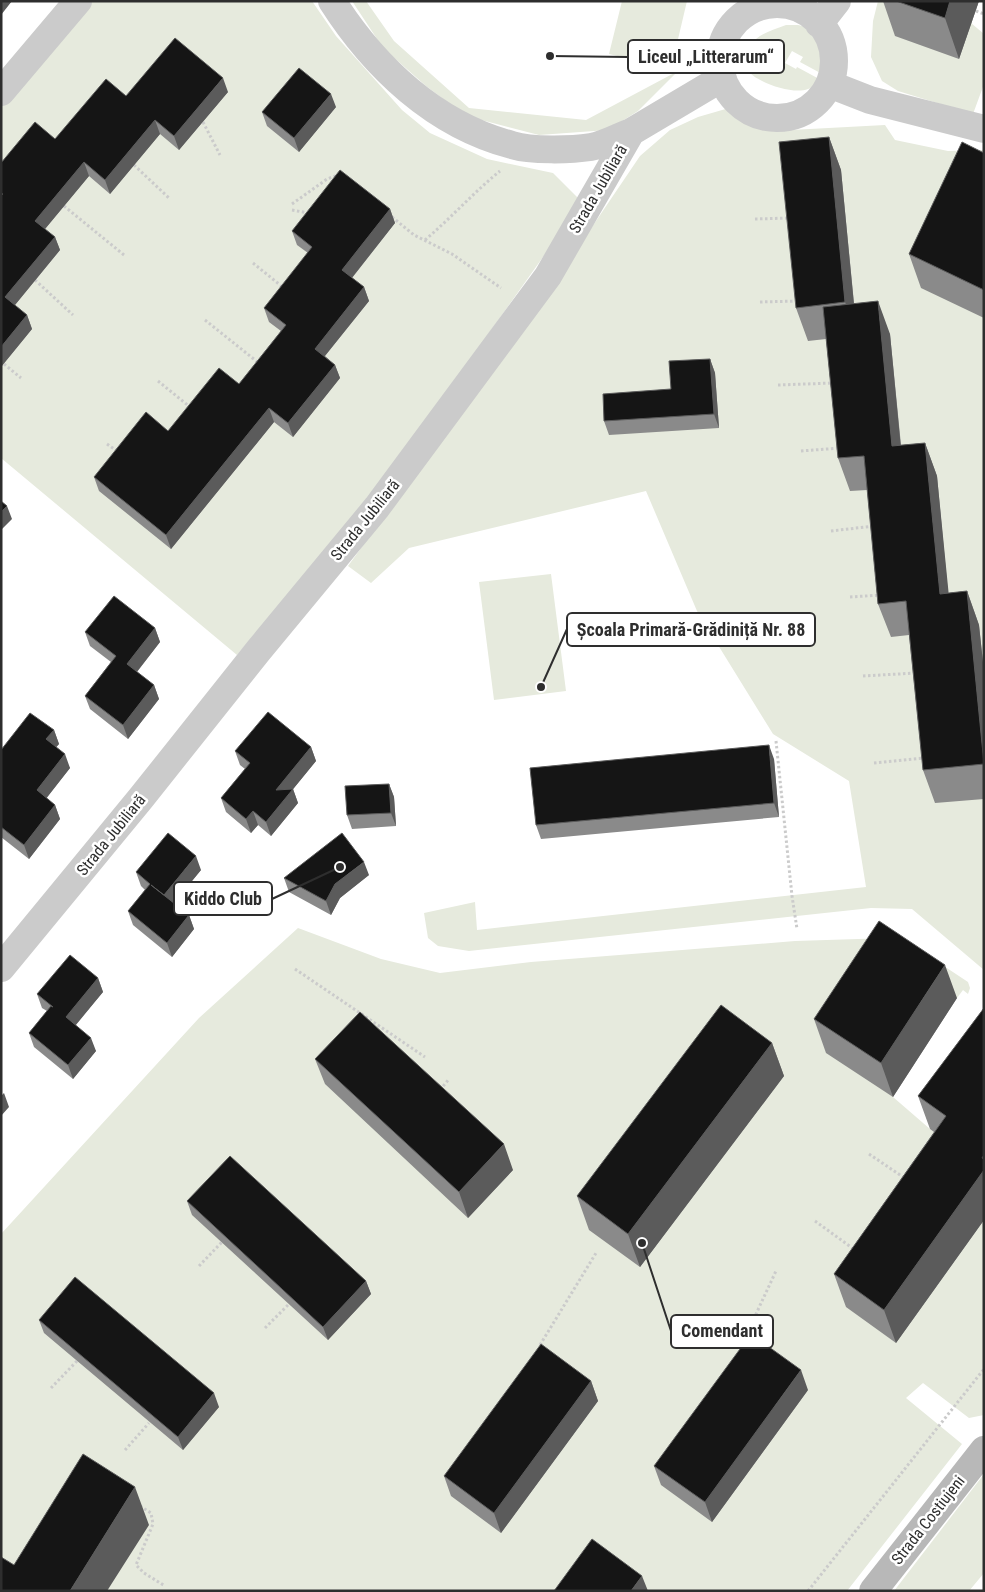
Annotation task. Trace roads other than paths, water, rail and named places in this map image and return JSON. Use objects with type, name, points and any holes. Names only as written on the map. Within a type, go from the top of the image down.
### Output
[{"type":"street","points":[[1,92],[78,1]]},
{"type":"street","points":[[332,1],[371,54],[417,98],[448,119],[478,133],[513,146],[551,149],[593,147],[630,132]]},
{"type":"street","points":[[819,24],[837,1]]},
{"type":"street","points":[[767,5],[786,5],[804,11],[819,24],[828,37],[833,52],[833,69],[829,84],[819,99],[806,110],[789,117],[772,118],[754,114],[740,105],[729,92],[722,78],[720,58],[723,40],[734,23],[749,11],[767,5]]},
{"type":"street","name":"Strada Jubiliară","points":[[1,968],[377,507],[548,276],[630,132],[722,78]]},
{"type":"street","points":[[829,84],[870,100],[984,129]]},
{"type":"street","name":"Strada Costiujeni","points":[[873,1591],[984,1450]]},
{"type":"place","name":"Liceul „Litterarum“","points":[[550,56]]},
{"type":"place","name":"Școala Primară-Grădiniță Nr. 88","points":[[541,687]]},
{"type":"place","name":"Kiddo Club","points":[[340,867]]},
{"type":"place","name":"Comendant","points":[[642,1243]]}]
